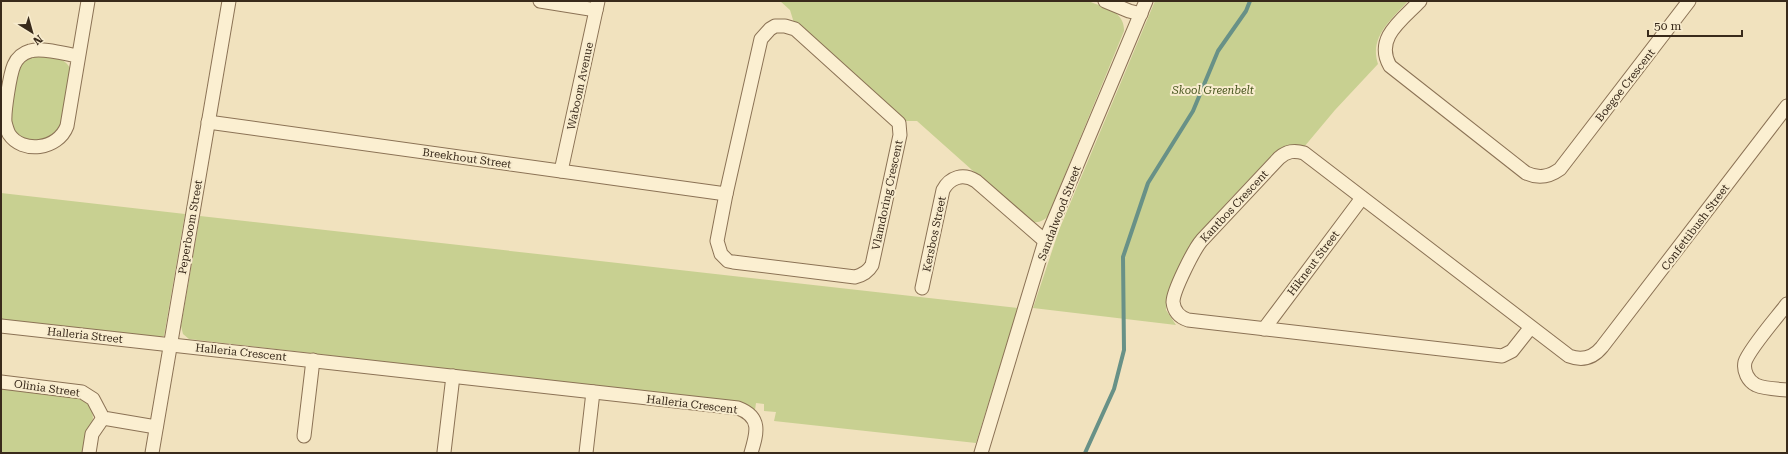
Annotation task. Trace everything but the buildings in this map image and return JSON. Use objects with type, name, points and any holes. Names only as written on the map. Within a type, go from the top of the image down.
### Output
[{"type":"street","points":[[78,56],[36,50],[26,52],[17,60],[12,72],[5,122],[10,134],[18,142],[23,144],[44,146],[55,142],[63,135],[66,126],[88,1]]},
{"type":"street","name":"Peperboom Street","points":[[152,453],[229,1]]},
{"type":"street","points":[[540,1],[597,6]]},
{"type":"street","points":[[1105,1],[1129,11],[1141,14]]},
{"type":"street","name":"Sandalwood Street","points":[[981,453],[1046,241],[1146,1]]},
{"type":"street","name":"Boegoe Crescent","points":[[1420,1],[1387,37],[1384,48],[1387,61],[1390,66],[1526,173],[1532,176],[1544,177],[1560,169],[1689,1]]},
{"type":"street","name":"Waboom Avenue","points":[[561,171],[597,6]]},
{"type":"street","name":"Vlamdoring Crescent","points":[[775,26],[785,26],[795,29],[899,123],[900,135],[872,265],[870,269],[860,276],[855,277],[728,261],[721,254],[717,241],[726,194],[762,39],[770,29],[775,26]]},
{"type":"street","name":"Confettibush Street","points":[[1602,348],[1787,106]]},
{"type":"street","name":"Breekhout Street","points":[[208,122],[726,194]]},
{"type":"street","name":"Kantbos Crescent","points":[[1531,327],[1512,351],[1502,356],[1188,320],[1177,313],[1174,309],[1173,299],[1198,244],[1279,158],[1288,152],[1298,151],[1304,154],[1362,198],[1569,356],[1574,358],[1591,356],[1602,348]]},
{"type":"street","name":"Kersbos Street","points":[[922,288],[943,190],[950,182],[958,177],[968,177],[976,181],[1046,241]]},
{"type":"street","name":"Hikneut Street","points":[[1264,329],[1362,198]]},
{"type":"street","points":[[1787,304],[1750,352],[1745,363],[1746,375],[1755,384],[1787,390]]},
{"type":"street","name":"Halleria Street","points":[[1,326],[170,344]]},
{"type":"street","name":"Halleria Crescent","points":[[170,344],[738,408],[749,414],[756,424],[756,436],[751,453]]},
{"type":"street","points":[[304,436],[313,360]]},
{"type":"street","points":[[444,452],[453,376]]},
{"type":"street","name":"Olinia Street","points":[[1,382],[82,392],[93,399],[103,418]]},
{"type":"street","points":[[586,453],[592,392]]},
{"type":"street","points":[[89,453],[92,434],[103,418],[156,427]]},
{"type":"green space","points":[[780,1],[1088,1],[1117,14],[1121,19],[1124,31],[1048,216],[1041,221],[1035,222],[1027,219],[917,121],[904,121],[898,113],[794,23],[790,10]]},
{"type":"green space","name":"Skool Greenbelt","points":[[1155,1],[1408,1],[1389,22],[1379,37],[1376,45],[1378,64],[1335,110],[1304,147],[1292,145],[1276,151],[1225,204],[1193,244],[1171,287],[1166,310],[1176,325],[1033,308],[1059,230]]},
{"type":"green space","points":[[36,55],[59,59],[70,68],[61,126],[59,130],[44,141],[27,140],[16,134],[12,125],[11,116],[17,71],[26,59]]},
{"type":"green space","points":[[1,193],[185,214],[164,336],[156,338],[1,322]]},
{"type":"green space","points":[[200,216],[1018,308],[976,443],[774,421],[776,412],[764,411],[764,404],[756,403],[754,410],[741,403],[189,339],[183,334],[181,326]]},
{"type":"green space","points":[[1,388],[77,396],[85,402],[93,414],[93,421],[83,453],[1,453]]},
{"type":"waterway","points":[[1085,453],[1114,389],[1124,350],[1123,257],[1148,183],[1193,111],[1218,51],[1246,11],[1250,1]]}]
